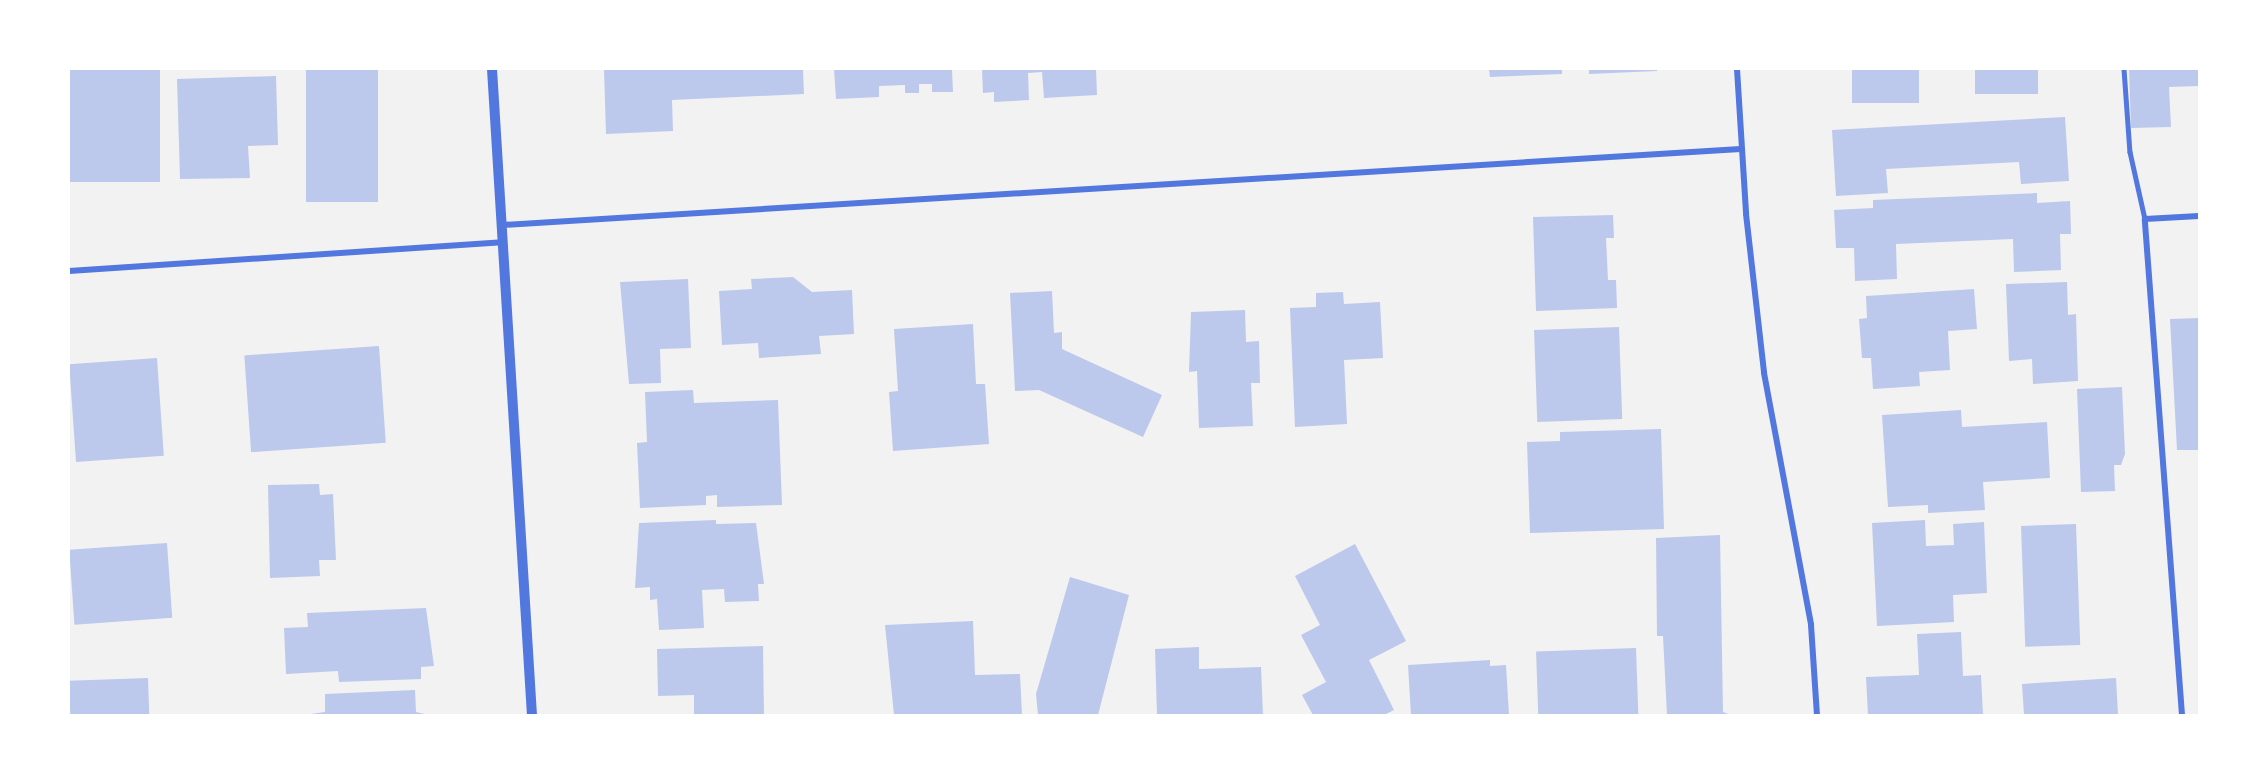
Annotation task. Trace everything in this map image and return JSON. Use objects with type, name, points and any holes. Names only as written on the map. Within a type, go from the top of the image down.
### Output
[{"type":"street","points":[[492,69],[532,715]]},
{"type":"street","points":[[1737,69],[1741,149],[1774,446],[1811,626],[1817,715]]},
{"type":"street","points":[[502,225],[1741,149]]},
{"type":"street","points":[[2182,715],[2145,219],[2199,216]]},
{"type":"street","points":[[69,270],[502,242]]},
{"type":"lane","points":[[2124,69],[2130,152],[2145,219]]},
{"type":"building","points":[[70,69],[160,69],[160,182],[70,182]]},
{"type":"building","points":[[306,69],[378,69],[378,202],[306,202]]},
{"type":"building","points":[[604,69],[803,69],[804,94],[672,100],[673,131],[606,134]]},
{"type":"building","points":[[834,69],[952,69],[953,92],[932,92],[932,84],[919,84],[919,93],[905,93],[905,85],[879,86],[879,97],[836,99]]},
{"type":"building","points":[[982,69],[1096,69],[1097,95],[1044,98],[1042,72],[1028,73],[1029,100],[994,102],[994,92],[983,93]]},
{"type":"building","points":[[1489,69],[1562,69],[1562,74],[1490,77]]},
{"type":"building","points":[[1589,69],[1657,69],[1657,71],[1589,74]]},
{"type":"building","points":[[1852,69],[1919,69],[1919,103],[1852,103]]},
{"type":"building","points":[[1975,69],[2038,69],[2038,94],[1975,94]]},
{"type":"building","points":[[2129,69],[2199,69],[2199,86],[2169,87],[2171,127],[2131,128]]},
{"type":"building","points":[[276,76],[278,145],[248,146],[250,178],[180,179],[177,79]]},
{"type":"building","points":[[2065,117],[2069,181],[2021,184],[2019,162],[1886,169],[1888,193],[1836,196],[1832,130]]},
{"type":"building","points":[[2037,193],[2037,203],[2070,201],[2071,234],[2060,234],[2061,270],[2014,272],[2013,239],[1896,244],[1897,279],[1855,281],[1854,248],[1836,248],[1834,210],[1873,208],[1873,200]]},
{"type":"building","points":[[1613,215],[1614,238],[1606,238],[1608,280],[1616,280],[1617,308],[1536,311],[1533,217]]},
{"type":"building","points":[[793,277],[812,292],[852,290],[854,334],[819,336],[821,354],[759,358],[758,343],[722,345],[719,291],[752,289],[751,279]]},
{"type":"building","points":[[688,279],[691,348],[660,349],[661,383],[629,384],[620,282]]},
{"type":"building","points":[[2067,282],[2068,315],[2076,314],[2078,381],[2033,384],[2032,359],[2009,361],[2006,284]]},
{"type":"building","points":[[1974,289],[1977,329],[1948,331],[1950,370],[1919,372],[1920,386],[1873,389],[1871,358],[1862,358],[1859,319],[1867,318],[1866,296]]},
{"type":"building","points":[[1052,291],[1054,333],[1062,332],[1062,349],[1162,395],[1143,437],[1039,390],[1015,391],[1010,293]]},
{"type":"building","points":[[1343,292],[1344,304],[1380,302],[1383,358],[1344,360],[1347,424],[1295,427],[1290,308],[1316,307],[1316,293]]},
{"type":"building","points":[[1245,310],[1246,342],[1259,341],[1260,383],[1251,383],[1253,426],[1199,428],[1197,371],[1189,372],[1191,312]]},
{"type":"building","points":[[2199,318],[2199,450],[2177,450],[2170,319]]},
{"type":"building","points":[[973,324],[976,384],[985,384],[989,444],[893,451],[889,392],[898,391],[894,329]]},
{"type":"building","points":[[1619,327],[1622,419],[1537,422],[1534,330]]},
{"type":"building","points":[[379,346],[386,443],[251,452],[244,355]]},
{"type":"building","points":[[157,358],[164,456],[76,462],[69,364]]},
{"type":"building","points":[[2122,387],[2125,454],[2121,465],[2114,465],[2115,491],[2081,492],[2077,389]]},
{"type":"building","points":[[693,390],[694,403],[778,400],[782,505],[717,507],[717,495],[706,496],[706,505],[640,508],[637,443],[647,442],[645,392]]},
{"type":"building","points":[[1961,410],[1962,427],[2047,422],[2050,478],[1983,482],[1985,510],[1928,513],[1928,505],[1888,507],[1882,415]]},
{"type":"building","points":[[1661,429],[1664,529],[1530,533],[1527,442],[1560,441],[1560,432]]},
{"type":"building","points":[[319,484],[320,495],[333,494],[336,560],[319,560],[320,576],[270,578],[268,485]]},
{"type":"building","points":[[716,520],[716,524],[756,523],[764,584],[758,584],[759,601],[725,602],[724,589],[702,590],[704,628],[659,630],[657,599],[650,600],[650,587],[635,588],[639,523]]},
{"type":"building","points":[[1925,520],[1926,546],[1954,545],[1953,524],[1984,522],[1987,593],[1953,595],[1954,622],[1877,626],[1872,523]]},
{"type":"building","points":[[2076,524],[2080,645],[2025,647],[2021,526]]},
{"type":"building","points":[[1720,535],[1723,712],[1731,715],[1667,715],[1663,636],[1657,636],[1656,538]]},
{"type":"building","points":[[167,543],[172,618],[74,625],[69,550]]},
{"type":"building","points":[[1355,544],[1406,641],[1369,660],[1394,710],[1384,715],[1313,715],[1302,695],[1326,682],[1301,635],[1320,625],[1295,576]]},
{"type":"building","points":[[1070,577],[1129,595],[1098,715],[1038,715],[1036,694]]},
{"type":"building","points":[[426,608],[434,666],[421,667],[421,679],[339,682],[338,671],[286,674],[284,628],[308,627],[307,613]]},
{"type":"building","points":[[973,621],[975,675],[1020,674],[1022,715],[894,715],[885,625]]},
{"type":"building","points":[[1961,632],[1963,676],[1981,675],[1983,715],[1868,715],[1866,677],[1919,675],[1917,634]]},
{"type":"building","points":[[763,646],[764,715],[694,715],[694,695],[658,696],[657,649]]},
{"type":"building","points":[[1199,647],[1199,669],[1261,667],[1263,715],[1157,715],[1155,649]]},
{"type":"building","points":[[1636,648],[1638,715],[1538,715],[1536,651]]},
{"type":"building","points":[[1490,660],[1490,666],[1506,665],[1509,715],[1411,715],[1408,665]]},
{"type":"building","points":[[148,678],[149,715],[70,715],[69,681]]},
{"type":"building","points":[[2116,678],[2118,715],[2024,715],[2022,684]]},
{"type":"building","points":[[415,690],[416,712],[429,715],[303,715],[325,712],[325,694]]}]
